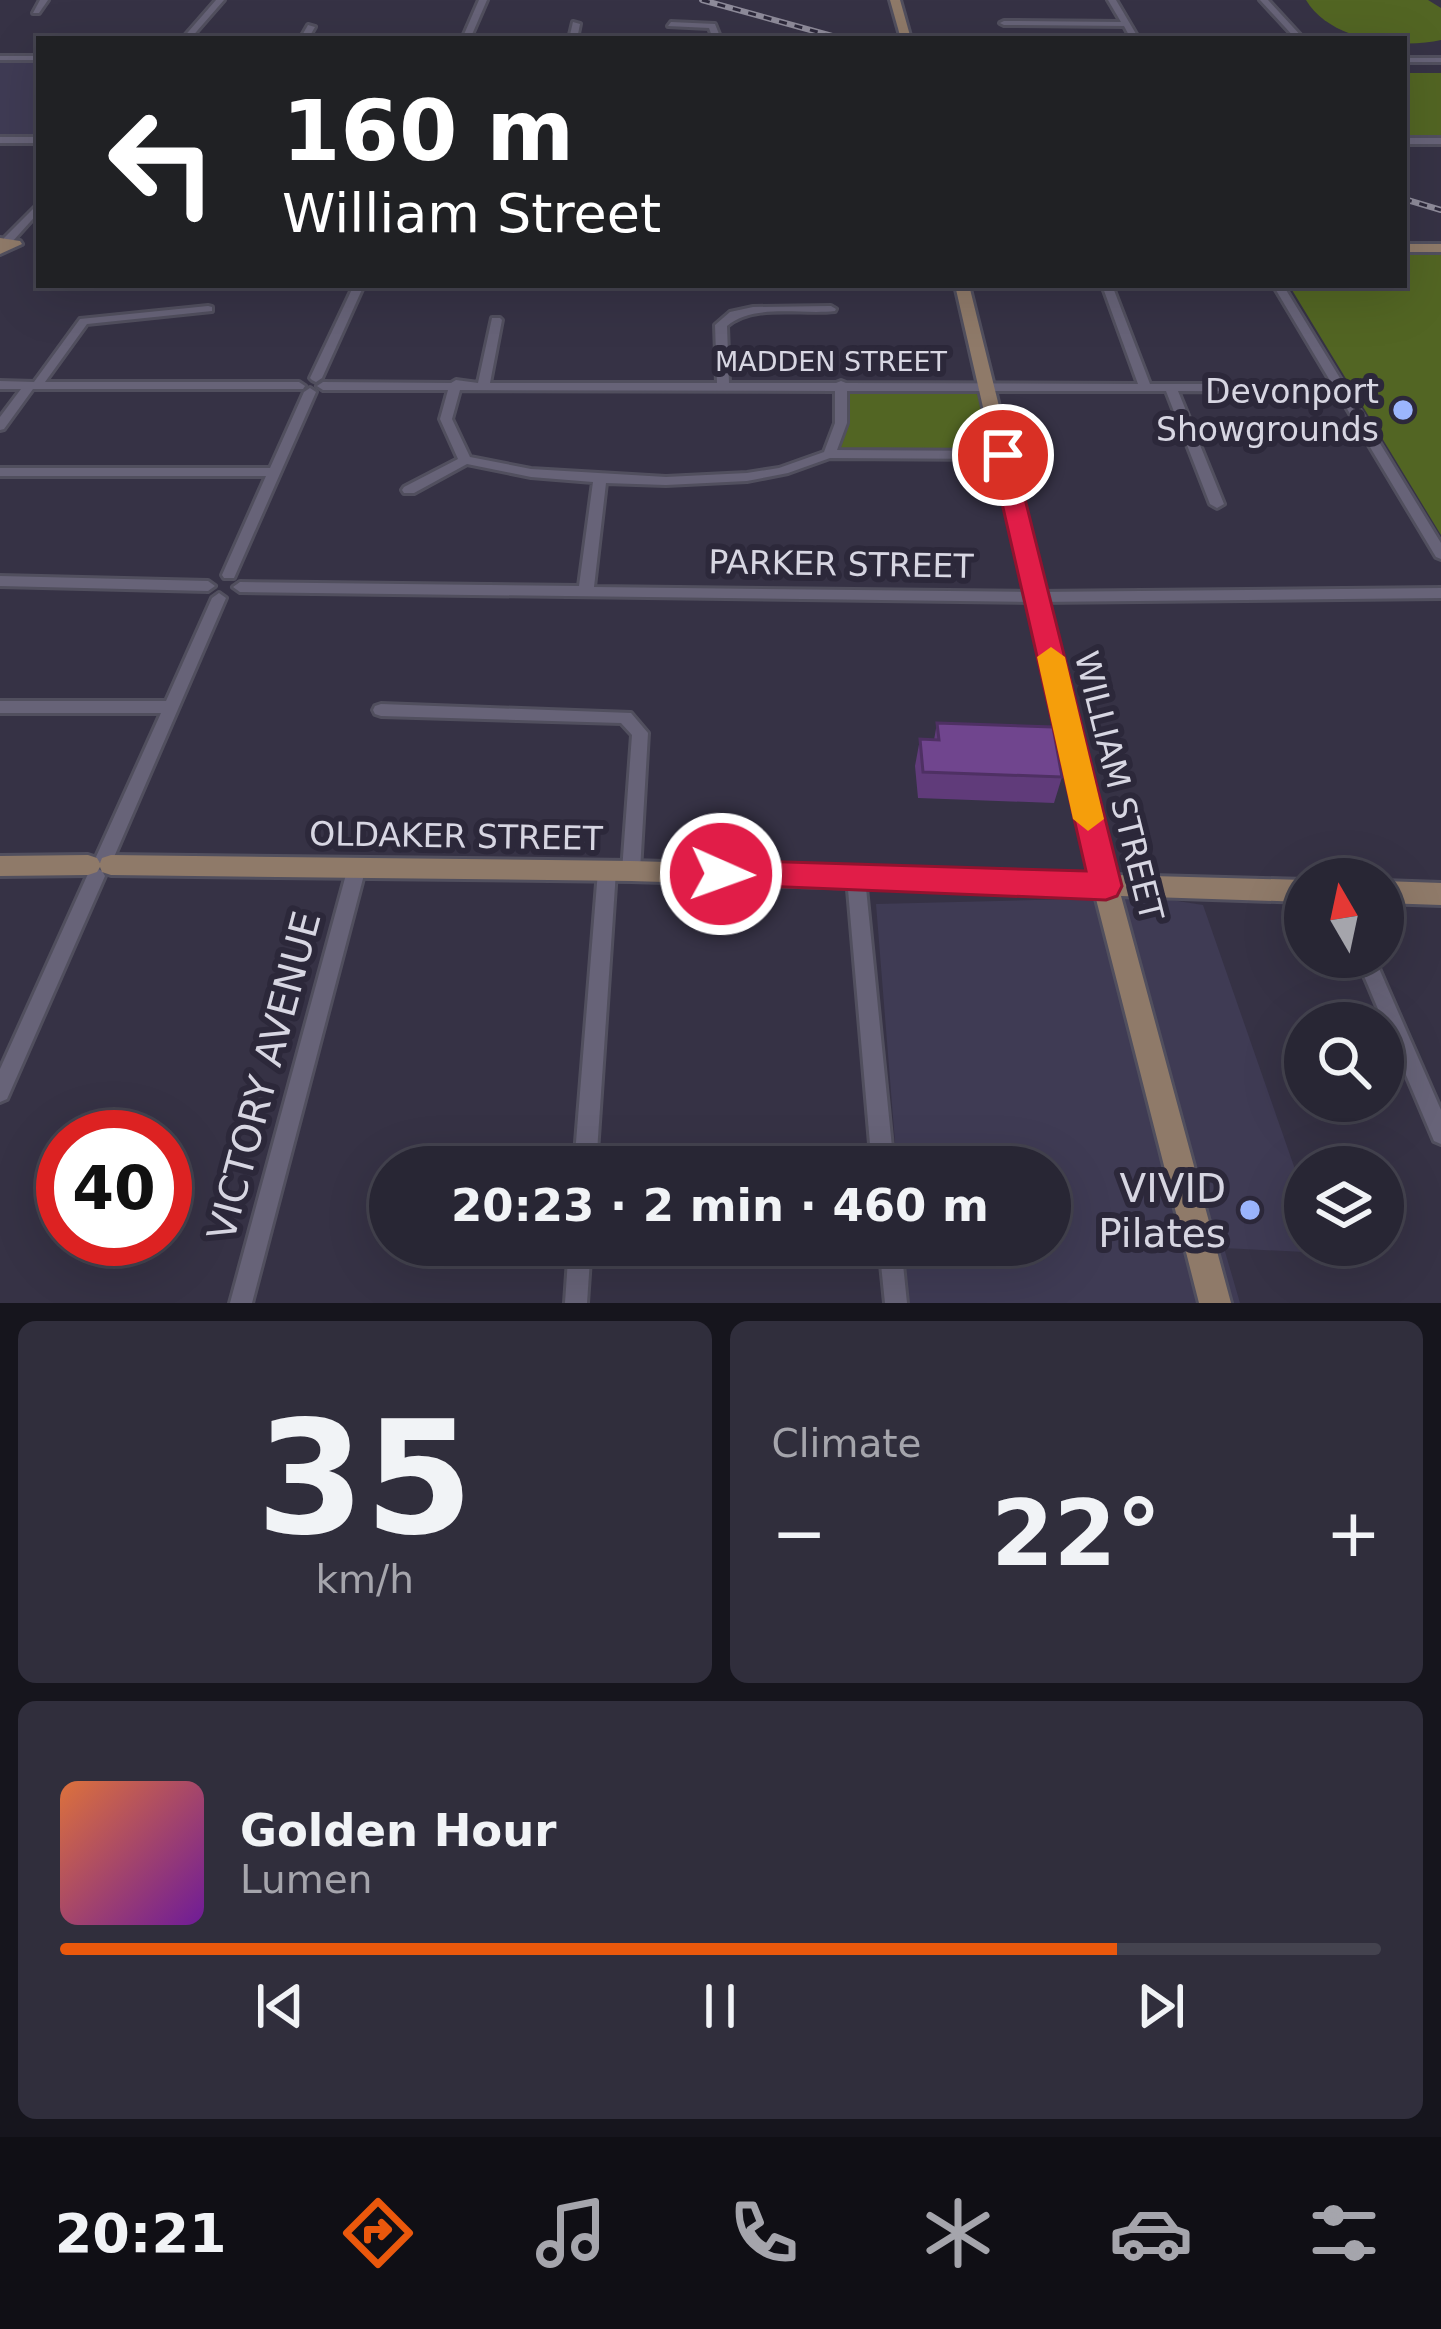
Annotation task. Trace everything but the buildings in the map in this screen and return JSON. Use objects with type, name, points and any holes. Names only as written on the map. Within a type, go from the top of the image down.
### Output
[{"type":"street","points":[[36,11],[44,0]]},
{"type":"street","points":[[189,36],[220,0]]},
{"type":"street","points":[[467,36],[483,0]]},
{"type":"street","points":[[896,0],[905,36]]},
{"type":"street","points":[[1112,0],[1133,36]]},
{"type":"street","points":[[1264,0],[1297,36]]},
{"type":"street","points":[[1004,23],[1126,24]]},
{"type":"street","points":[[671,24],[706,24],[716,29],[717,36]]},
{"type":"street","points":[[574,36],[576,25]]},
{"type":"street","points":[[306,36],[311,27]]},
{"type":"street","points":[[0,58],[36,58]]},
{"type":"street","points":[[1407,60],[1441,60]]},
{"type":"street","points":[[0,140],[36,140]]},
{"type":"street","points":[[1407,141],[1441,141]]},
{"type":"street","points":[[4,246],[36,209]]},
{"type":"street","points":[[4,246],[36,245]]},
{"type":"street","points":[[1407,248],[1441,248]]},
{"type":"street","points":[[0,581],[214,592],[235,581],[275,472],[357,288]]},
{"type":"street","name":"WILLIAM STREET","points":[[963,288],[1106,886],[1215,1303]]},
{"type":"street","points":[[1108,288],[1145,386]]},
{"type":"street","points":[[1280,288],[1441,554]]},
{"type":"street","points":[[0,426],[83,321],[208,309]]},
{"type":"street","points":[[723,384],[722,325],[734,314],[831,309]]},
{"type":"street","points":[[484,384],[496,320]]},
{"type":"street","points":[[456,384],[446,418],[465,460]]},
{"type":"street","name":"MADDEN STREET","points":[[0,385],[1339,388]]},
{"type":"street","points":[[829,454],[841,423],[841,386]]},
{"type":"street","points":[[1169,386],[1217,504]]},
{"type":"street","points":[[409,490],[465,460],[521,475],[752,476],[829,454],[1003,455]]},
{"type":"street","points":[[0,472],[275,472]]},
{"type":"street","points":[[586,590],[600,477]]},
{"type":"street","name":"PARKER STREET","points":[[235,581],[1036,597],[1441,593]]},
{"type":"street","points":[[0,1092],[169,707],[214,592]]},
{"type":"street","points":[[0,707],[169,707]]},
{"type":"street","points":[[381,710],[626,717],[640,733],[619,871],[588,1146]]},
{"type":"street","name":"OLDAKER STREET","points":[[0,866],[619,871],[1284,890]]},
{"type":"street","name":"VICTORY AVENUE","points":[[242,1303],[357,867]]},
{"type":"street","points":[[856,878],[881,1146]]},
{"type":"street","points":[[1404,893],[1441,894]]},
{"type":"street","points":[[1374,978],[1441,1133]]},
{"type":"street","points":[[576,1303],[579,1266]]},
{"type":"street","points":[[892,1266],[896,1303]]},
{"type":"shaded area","points":[[0,61],[36,61],[36,135],[0,135]]},
{"type":"shaded area","points":[[1152,897],[1203,905],[1287,1146],[1284,1251],[1224,1248],[1240,1303],[908,1303],[905,1266],[1071,1266],[1071,1146],[895,1146],[876,904]]},
{"type":"green space","points":[[1306,0],[1428,0],[1441,8],[1441,40],[1407,43],[1407,36],[1358,36],[1317,14]]},
{"type":"green space","points":[[1407,73],[1441,73],[1441,138],[1407,138]]},
{"type":"green space","name":"Devonport Showgrounds","points":[[1407,254],[1441,254],[1441,535],[1291,288],[1407,288]]},
{"type":"green space","points":[[841,385],[985,385],[1003,455],[829,454],[841,423]]},
{"type":"railway","points":[[702,0],[832,36]]},
{"type":"railway","points":[[1407,200],[1441,210]]},
{"type":"slow traffic","points":[[1051,657],[1088,819]]},
{"type":"place","name":"Devonport Showgrounds","points":[[1403,410]]},
{"type":"place","name":"VIVID Pilates","points":[[1250,1210]]},
{"type":"route","points":[[721,874],[1106,886],[1003,455]]}]
